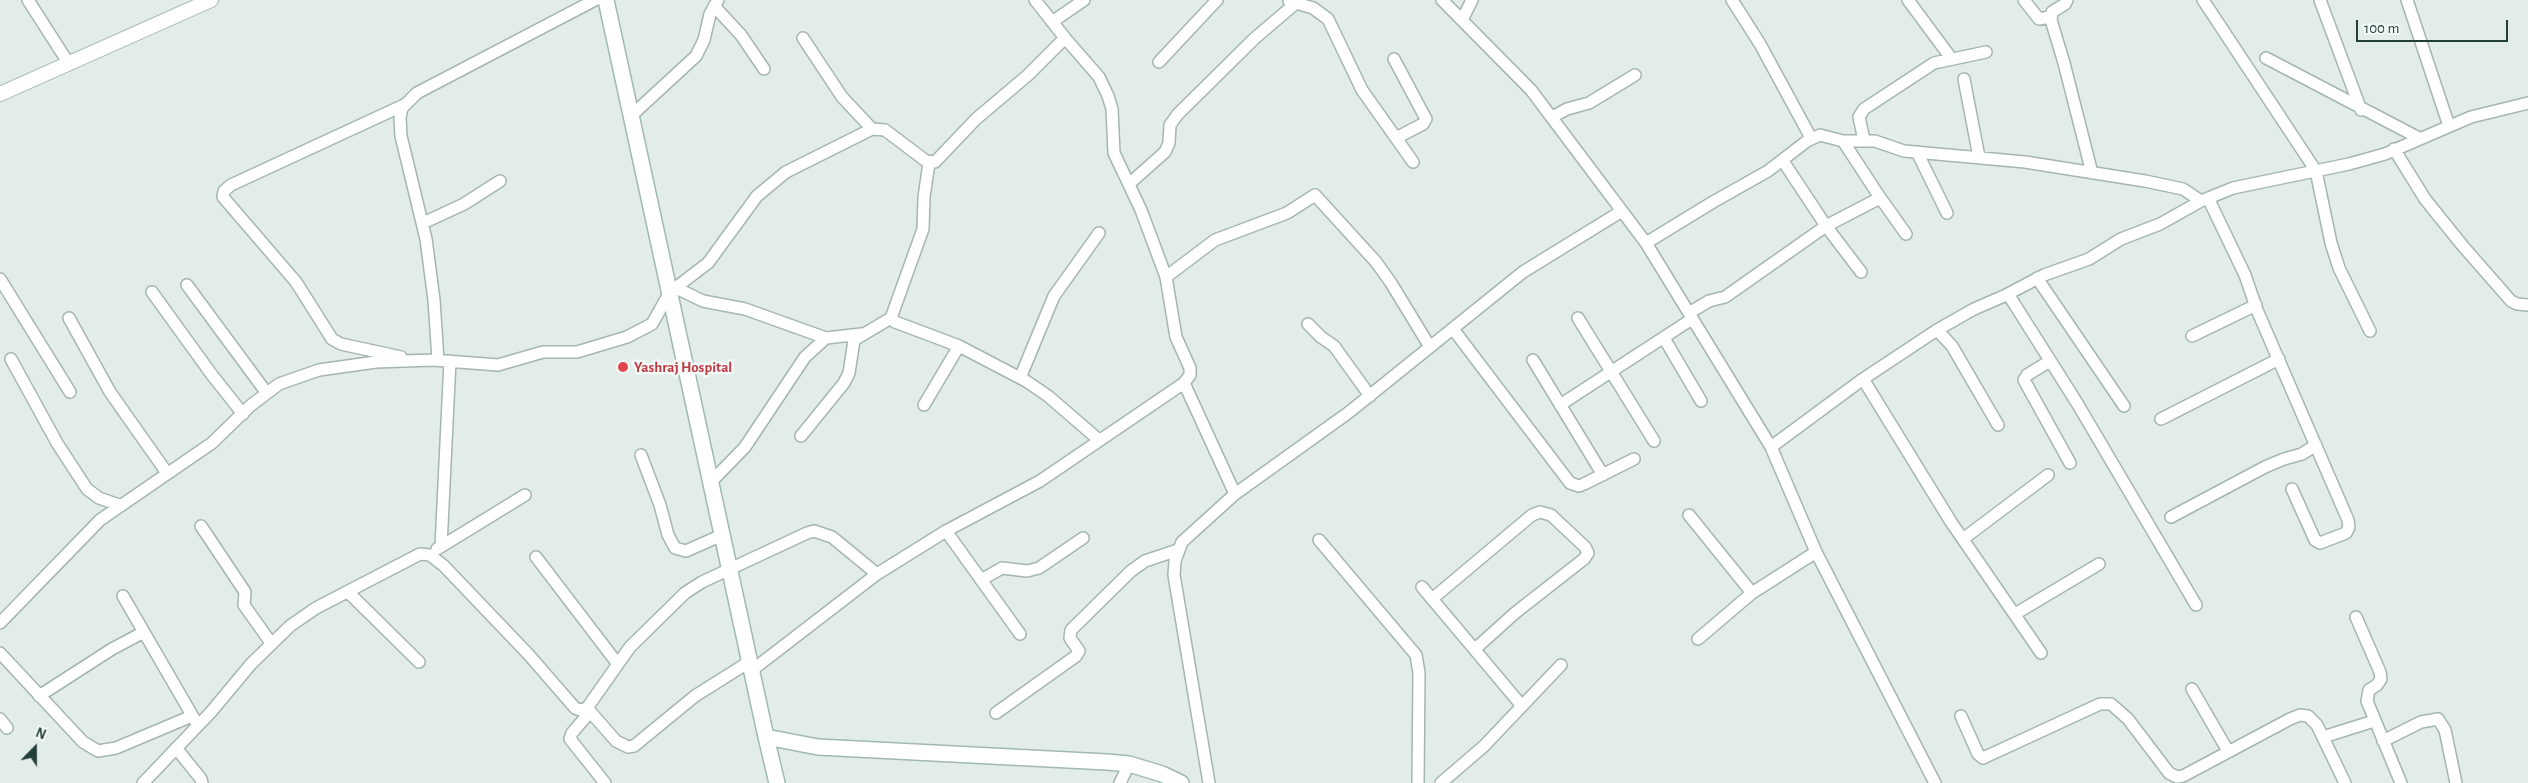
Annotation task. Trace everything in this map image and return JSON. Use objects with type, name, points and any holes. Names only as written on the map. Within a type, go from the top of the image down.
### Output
[{"type":"main road","points":[[606,0],[673,290],[729,569],[777,783]]},
{"type":"main road","points":[[766,737],[818,748],[1129,764],[1162,774],[1181,783]]},
{"type":"street","points":[[28,0],[70,64]]},
{"type":"street","points":[[0,94],[211,0]]},
{"type":"street","points":[[415,360],[341,344],[332,339],[296,282],[223,197],[224,191],[231,185],[404,105],[417,93],[595,0]]},
{"type":"street","points":[[0,653],[83,742],[98,751],[116,748],[195,720],[213,709],[271,644],[302,617],[425,553],[430,555],[462,584],[575,708],[589,710],[616,741],[624,746],[634,746],[695,696],[750,666],[877,574],[946,532],[1040,481],[1184,382],[1190,371],[1176,337],[1166,278],[1129,184],[1114,153],[1112,109],[1105,87],[1094,69],[1065,38],[1035,0]]},
{"type":"street","points":[[1052,22],[1084,0]]},
{"type":"street","points":[[1159,62],[1217,0]]},
{"type":"street","points":[[1442,0],[1531,90],[1646,243],[1771,447],[1816,552],[1935,783]]},
{"type":"street","points":[[1462,20],[1472,0]]},
{"type":"street","points":[[1732,0],[1760,44],[1811,138]]},
{"type":"street","points":[[1908,0],[1951,58]]},
{"type":"street","points":[[2024,0],[2039,19],[2050,17]]},
{"type":"street","points":[[2067,0],[2065,4],[2052,12],[2050,17],[2064,63],[2092,173]]},
{"type":"street","points":[[2203,0],[2316,171],[2331,244],[2339,268],[2370,331]]},
{"type":"street","points":[[2320,0],[2361,110]]},
{"type":"street","points":[[2407,0],[2449,126]]},
{"type":"street","points":[[1129,184],[1166,152],[1170,125],[1178,114],[1292,1],[1313,8],[1328,18],[1360,86],[1413,162]]},
{"type":"street","points":[[632,115],[696,56],[704,40],[708,21],[716,3],[764,69]]},
{"type":"street","points":[[803,38],[842,97],[872,129],[890,133],[929,163]]},
{"type":"street","points":[[929,163],[938,160],[976,119],[1028,74],[1065,38]]},
{"type":"street","points":[[1864,140],[1859,117],[1864,109],[1925,68],[1951,58],[1986,52]]},
{"type":"street","points":[[2266,58],[2361,110],[2406,144],[2425,199],[2511,301],[2517,304],[2528,305]]},
{"type":"street","points":[[1394,59],[1426,119],[1423,124],[1396,138]]},
{"type":"street","points":[[1552,117],[1567,109],[1588,104],[1635,75]]},
{"type":"street","points":[[1964,79],[1979,157]]},
{"type":"street","points":[[1771,447],[1863,379],[1937,330],[1974,309],[2008,294],[2037,278],[2089,259],[2121,239],[2160,224],[2204,199],[2234,188],[2349,164],[2406,144],[2471,117],[2528,103]]},
{"type":"street","points":[[404,105],[400,118],[401,136],[423,223],[434,300],[438,360]]},
{"type":"street","points":[[0,624],[84,536],[119,505],[212,443],[266,392],[288,380],[319,370],[415,360],[498,365],[543,352],[577,352],[616,340],[652,324],[673,290],[712,258],[753,201],[769,184],[806,162],[872,129]]},
{"type":"street","points":[[1646,243],[1784,161],[1811,138],[1826,135],[1843,141],[1864,140],[1904,151],[2033,163],[2183,188],[2204,199],[2245,276],[2348,520],[2349,527],[2346,533],[2320,543],[2315,540],[2292,489]]},
{"type":"street","points":[[1843,141],[1906,234]]},
{"type":"street","points":[[1918,152],[1947,213]]},
{"type":"street","points":[[1784,161],[1826,226],[1860,272]]},
{"type":"street","points":[[801,436],[844,383],[849,373],[854,340],[860,334],[891,318],[923,229],[924,197],[929,163]]},
{"type":"street","points":[[423,223],[464,204],[500,181]]},
{"type":"street","points":[[1166,278],[1215,240],[1287,213],[1315,195],[1376,262],[1430,347]]},
{"type":"street","points":[[1560,405],[1664,338],[1709,301],[1725,297],[1826,226],[1875,201],[1879,196]]},
{"type":"street","points":[[1209,783],[1174,575],[1178,550],[1182,542],[1235,494],[1370,396],[1523,272],[1622,211]]},
{"type":"street","points":[[1020,378],[1054,296],[1100,233]]},
{"type":"street","points":[[2037,278],[2124,406]]},
{"type":"street","points":[[0,279],[70,392]]},
{"type":"street","points":[[187,285],[266,392]]},
{"type":"street","points":[[673,290],[703,301],[744,309],[826,338],[860,334]]},
{"type":"street","points":[[152,292],[212,375],[243,414]]},
{"type":"street","points":[[2008,294],[2196,605]]},
{"type":"street","points":[[2192,336],[2256,305]]},
{"type":"street","points":[[69,318],[110,392],[167,473]]},
{"type":"street","points":[[891,318],[895,322],[959,346],[1020,378],[1048,396],[1099,440]]},
{"type":"street","points":[[1578,318],[1654,441]]},
{"type":"street","points":[[1308,324],[1319,336],[1334,346],[1370,396]]},
{"type":"street","points":[[1453,329],[1570,483],[1578,486],[1634,459]]},
{"type":"street","points":[[1937,330],[1952,346],[1998,425]]},
{"type":"street","points":[[711,482],[745,448],[775,399],[808,352],[826,338]]},
{"type":"street","points":[[1664,338],[1701,402]]},
{"type":"street","points":[[924,406],[959,346]]},
{"type":"street","points":[[2161,418],[2279,359]]},
{"type":"street","points":[[11,360],[57,443],[87,489],[99,498],[119,505]]},
{"type":"street","points":[[1533,360],[1603,475]]},
{"type":"street","points":[[441,546],[450,361]]},
{"type":"street","points":[[2050,361],[2027,375],[2024,380],[2070,463]]},
{"type":"street","points":[[1863,379],[1963,539],[2041,653]]},
{"type":"street","points":[[1184,382],[1235,494]]},
{"type":"street","points":[[2171,517],[2265,467],[2302,454],[2316,445]]},
{"type":"street","points":[[640,455],[660,505],[668,535],[675,548],[686,551],[722,535]]},
{"type":"street","points":[[1963,539],[2048,475]]},
{"type":"street","points":[[430,555],[441,546],[525,494]]},
{"type":"street","points":[[1432,599],[1532,515],[1540,512],[1551,515],[1585,547],[1588,553],[1584,559],[1515,613],[1474,649]]},
{"type":"street","points":[[1689,515],[1752,593]]},
{"type":"street","points":[[201,526],[245,592],[244,605],[271,644]]},
{"type":"street","points":[[605,783],[570,739],[572,734],[589,710],[617,663],[647,628],[679,598],[696,586],[729,569],[814,531],[832,537],[877,574]]},
{"type":"street","points":[[946,532],[1020,634]]},
{"type":"street","points":[[981,580],[1002,568],[1027,571],[1040,568],[1083,538]]},
{"type":"street","points":[[1319,540],[1416,655],[1419,673],[1418,783]]},
{"type":"street","points":[[996,713],[1076,656],[1079,651],[1070,638],[1071,630],[1131,571],[1145,561],[1178,550]]},
{"type":"street","points":[[1698,639],[1752,593],[1816,552]]},
{"type":"street","points":[[536,557],[617,663]]},
{"type":"street","points":[[2015,614],[2098,564]]},
{"type":"street","points":[[1422,587],[1522,706]]},
{"type":"street","points":[[348,592],[419,662]]},
{"type":"street","points":[[123,596],[195,720]]},
{"type":"street","points":[[2356,616],[2380,672],[2381,679],[2366,694],[2374,721],[2401,783]]},
{"type":"street","points":[[39,696],[112,649],[144,632]]},
{"type":"street","points":[[1442,783],[1484,746],[1561,666]]},
{"type":"street","points":[[2192,690],[2228,751]]},
{"type":"street","points":[[1961,716],[1978,754],[1983,758],[2105,704],[2118,708],[2170,773],[2177,777],[2183,776],[2300,715],[2308,716],[2313,720],[2323,737],[2345,783]]},
{"type":"street","points":[[2383,741],[2421,722],[2438,719],[2445,730],[2456,783]]},
{"type":"street","points":[[143,783],[176,748],[195,720]]},
{"type":"street","points":[[2323,737],[2374,721]]},
{"type":"street","points":[[176,748],[201,779],[202,783]]},
{"type":"street","points":[[1120,783],[1129,764]]},
{"type":"place","name":"Yashraj Hospital","points":[[623,367]]}]
